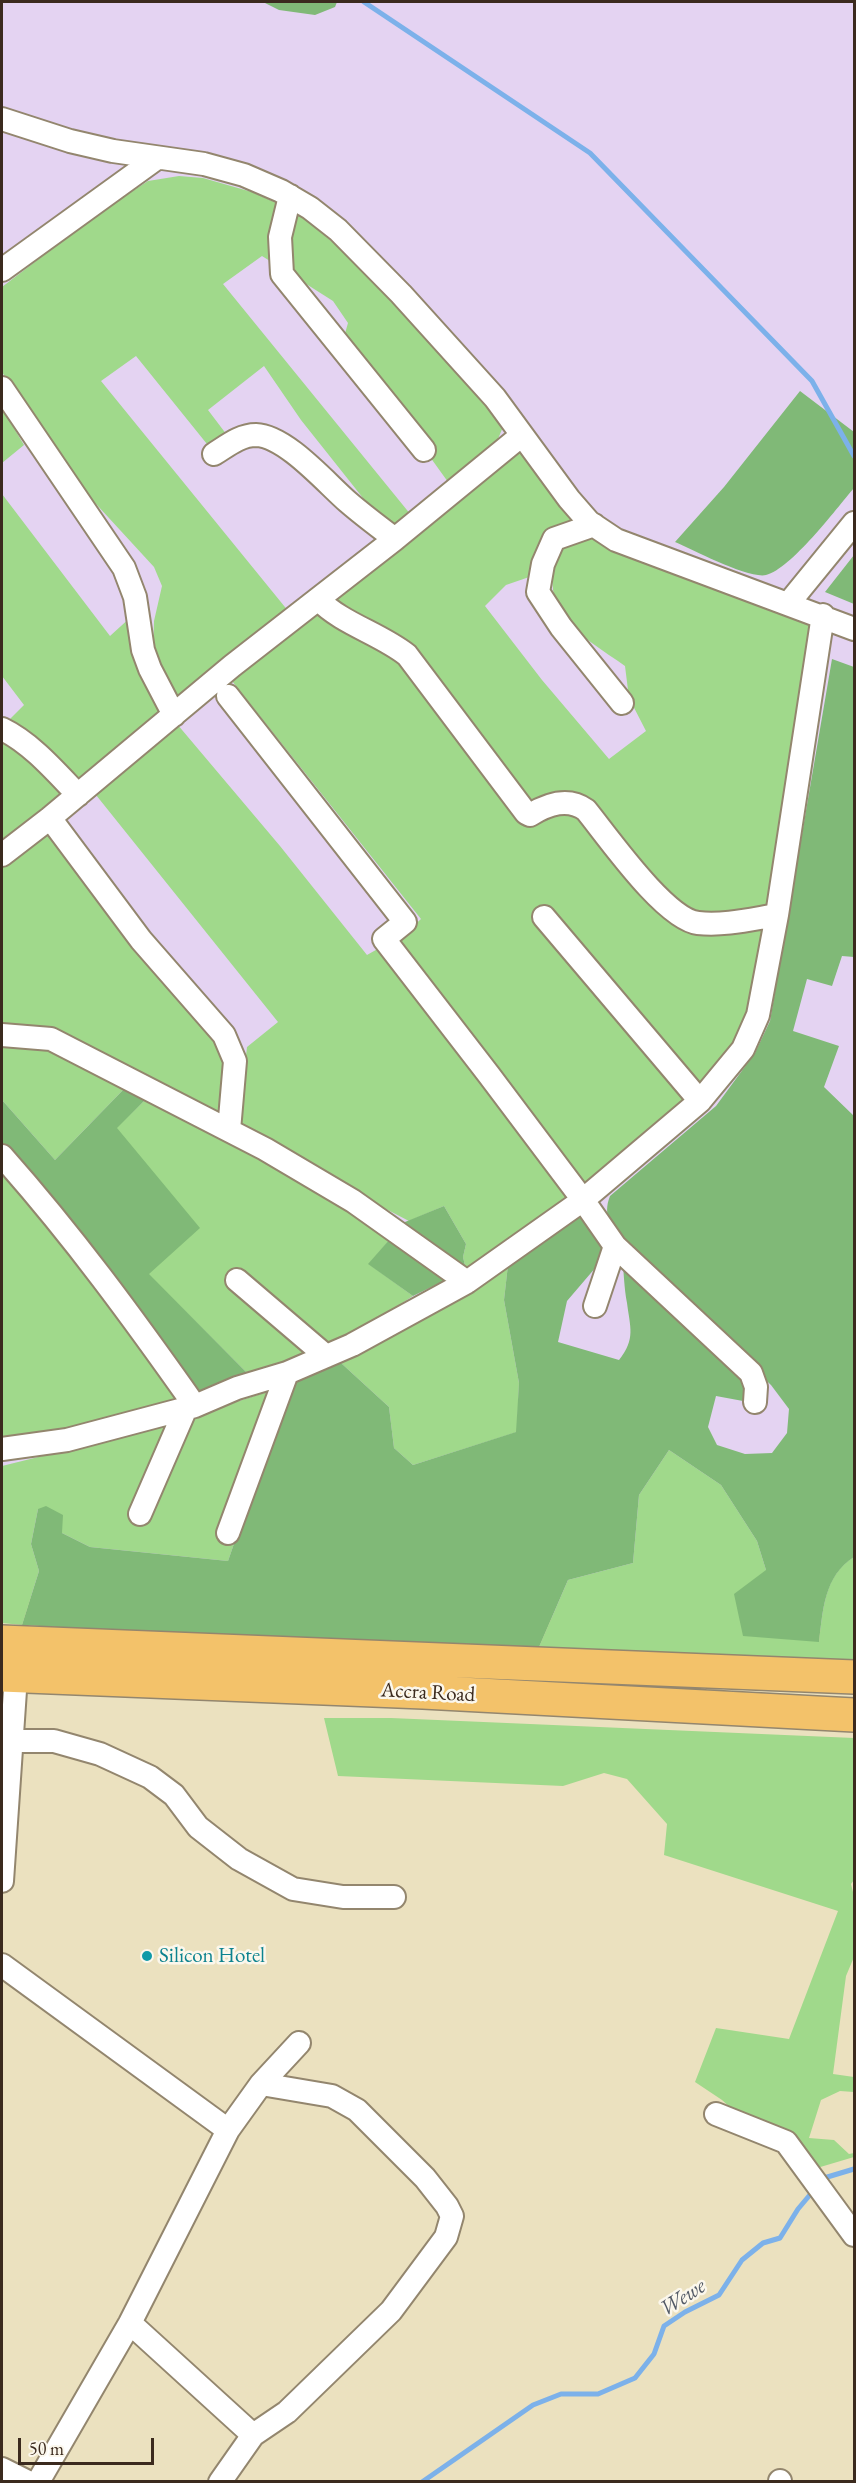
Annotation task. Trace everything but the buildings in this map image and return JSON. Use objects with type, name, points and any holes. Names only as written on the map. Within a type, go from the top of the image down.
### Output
[{"type":"highway","name":"Accra Road","points":[[10,1643],[855,1677]]},
{"type":"highway","name":"Accra Road","points":[[9,1676],[423,1692],[855,1715]]},
{"type":"street","points":[[2,119],[69,141],[157,158],[204,164],[244,175],[290,196],[338,230],[372,264],[495,398],[569,499],[594,525],[616,540],[823,615],[855,629]]},
{"type":"street","points":[[2,270],[157,158]]},
{"type":"street","points":[[290,196],[280,237],[282,274],[424,450]]},
{"type":"street","points":[[2,388],[124,568],[135,597],[143,650],[150,669],[174,715]]},
{"type":"street","points":[[214,454],[236,440],[256,435],[270,439],[301,458],[348,503],[395,539]]},
{"type":"street","points":[[2,855],[522,435]]},
{"type":"street","points":[[788,603],[855,523]]},
{"type":"street","points":[[594,525],[554,539],[543,564],[538,591],[561,627],[622,703]]},
{"type":"street","points":[[318,599],[330,611],[391,642],[407,655],[526,813],[530,815],[555,803],[577,803],[586,810],[662,903],[696,923],[741,921],[777,915]]},
{"type":"street","points":[[2,1449],[67,1440],[190,1407],[237,1388],[287,1373],[395,1322],[466,1282],[583,1200],[700,1101],[743,1048],[758,1015],[777,915],[823,615]]},
{"type":"street","points":[[228,696],[405,922],[384,939],[583,1200],[615,1246],[750,1373],[756,1387],[755,1402]]},
{"type":"street","points":[[2,729],[21,741],[78,795]]},
{"type":"street","points":[[50,818],[141,940],[224,1035],[235,1061],[229,1130]]},
{"type":"street","points":[[544,917],[700,1101]]},
{"type":"street","points":[[2,1035],[51,1038],[229,1130],[353,1201],[466,1282]]},
{"type":"street","points":[[2,1156],[48,1209],[122,1302],[190,1407]]},
{"type":"street","points":[[595,1306],[615,1246]]},
{"type":"street","points":[[237,1280],[326,1356]]},
{"type":"street","points":[[228,1533],[287,1373]]},
{"type":"street","points":[[140,1514],[190,1407]]},
{"type":"street","points":[[2,1881],[10,1643]]},
{"type":"street","points":[[6,1742],[54,1742],[100,1754],[150,1776],[174,1796],[198,1827],[238,1859],[293,1889],[343,1897],[394,1898]]},
{"type":"street","points":[[2,1965],[228,2130]]},
{"type":"street","points":[[38,2481],[130,2323],[228,2130],[261,2084],[299,2043]]},
{"type":"street","points":[[220,2481],[253,2435],[287,2412],[391,2311],[446,2236],[452,2216],[425,2178],[357,2110],[332,2096],[261,2084]]},
{"type":"street","points":[[716,2114],[786,2142],[855,2235]]},
{"type":"street","points":[[130,2323],[253,2435]]},
{"type":"street","points":[[2,2469],[28,2481]]},
{"type":"shaded area","points":[[2,2],[854,2],[854,1630],[2,1597]]},
{"type":"green space","points":[[263,2],[337,2],[335,7],[315,15],[279,10]]},
{"type":"green space","points":[[179,176],[203,178],[252,192],[299,213],[376,280],[503,427],[495,446],[448,482],[344,337],[348,323],[333,301],[262,256],[223,284],[411,515],[390,532],[301,420],[264,366],[208,410],[230,439],[211,449],[136,356],[101,381],[289,612],[177,703],[153,653],[154,621],[162,586],[154,567],[97,505],[72,484],[2,372],[2,287],[99,213],[148,181]]},
{"type":"green space","points":[[800,391],[854,432],[854,488],[836,510],[788,562],[766,575],[747,573],[675,542],[724,487]]},
{"type":"green space","points":[[2,408],[24,445],[2,463]]},
{"type":"green space","points":[[517,449],[530,459],[583,524],[560,528],[545,536],[535,575],[506,585],[485,606],[542,680],[609,759],[646,731],[629,698],[625,666],[576,630],[558,608],[553,590],[552,569],[559,543],[590,532],[604,547],[677,570],[811,625],[810,647],[772,898],[767,905],[698,916],[674,903],[647,877],[588,806],[570,798],[558,797],[533,807],[538,821],[557,813],[572,812],[591,828],[677,925],[694,931],[765,930],[754,1002],[746,1029],[735,1049],[714,1074],[605,1172],[523,1233],[466,1270],[463,1257],[466,1244],[444,1206],[409,1221],[235,1131],[247,1047],[278,1022],[92,790],[177,724],[280,846],[367,955],[408,930],[421,919],[232,681],[310,615]]},
{"type":"green space","points":[[2,494],[110,636],[132,616],[168,712],[75,784],[6,723],[24,705],[2,676]]},
{"type":"green space","points":[[854,555],[854,604],[825,592]]},
{"type":"green space","points":[[832,659],[854,667],[854,957],[842,956],[832,986],[807,979],[793,1031],[839,1046],[824,1087],[854,1116],[854,1557],[836,1574],[831,1584],[824,1606],[819,1642],[743,1636],[734,1594],[766,1570],[757,1541],[721,1485],[669,1450],[639,1495],[633,1563],[568,1580],[536,1654],[22,1625],[39,1571],[31,1544],[38,1509],[46,1506],[63,1515],[62,1533],[90,1547],[228,1561],[289,1385],[341,1363],[389,1407],[394,1448],[413,1465],[516,1432],[519,1383],[504,1300],[508,1265],[583,1212],[601,1242],[602,1260],[567,1301],[558,1342],[619,1360],[630,1339],[622,1256],[748,1385],[743,1401],[716,1396],[708,1427],[717,1445],[745,1454],[772,1453],[787,1433],[789,1409],[771,1385],[622,1244],[609,1221],[607,1210],[610,1196],[716,1106],[755,1053],[770,1021]]},
{"type":"green space","points":[[2,735],[66,792],[2,842]]},
{"type":"green space","points":[[51,828],[226,1050],[228,1126],[2,1029],[2,866]]},
{"type":"green space","points":[[2,1038],[41,1042],[124,1089],[55,1160],[2,1100]]},
{"type":"green space","points":[[124,1089],[145,1100],[117,1128],[200,1228],[149,1274],[250,1376],[195,1395],[2,1147],[2,1100],[55,1160]]},
{"type":"green space","points":[[145,1100],[236,1145],[393,1236],[369,1264],[413,1296],[370,1324],[312,1353],[250,1376],[148,1274],[116,1128]]},
{"type":"green space","points":[[2,1168],[156,1366],[182,1403],[76,1434],[2,1442]]},
{"type":"green space","points":[[444,1206],[466,1244],[463,1257],[466,1270],[413,1296],[368,1264],[405,1222]]},
{"type":"green space","points":[[508,1265],[504,1300],[519,1383],[517,1432],[413,1465],[394,1448],[389,1407],[341,1363],[430,1314]]},
{"type":"green space","points":[[289,1385],[228,1561],[90,1547],[62,1533],[38,1509],[31,1544],[39,1571],[22,1625],[2,1623],[2,1466],[151,1429]]},
{"type":"green space","points":[[669,1450],[721,1485],[757,1541],[766,1570],[819,1642],[824,1606],[831,1583],[836,1573],[854,1557],[854,1669],[536,1654],[568,1580],[633,1563],[639,1495]]},
{"type":"green space","points":[[324,1718],[391,1718],[854,1738],[854,1880],[851,1884],[854,1896],[854,1957],[846,1976],[833,2074],[854,2077],[854,2092],[840,2091],[821,2100],[809,2138],[834,2140],[849,2154],[854,2153],[854,2157],[817,2168],[744,2120],[722,2100],[695,2082],[716,2028],[789,2039],[838,1911],[664,1855],[667,1824],[627,1779],[604,1773],[563,1786],[338,1776]]},
{"type":"waterway","points":[[364,2],[590,153],[812,381],[854,456]]},
{"type":"waterway","name":"Wewe","points":[[822,2181],[824,2178],[854,2169]]},
{"type":"waterway","name":"Wewe","points":[[422,2482],[533,2405],[561,2394],[598,2394],[635,2378],[654,2354],[664,2326],[685,2312],[719,2295],[742,2260],[763,2243],[780,2238],[798,2209],[814,2190]]},
{"type":"place","name":"Silicon Hotel","points":[[147,1956]]}]
